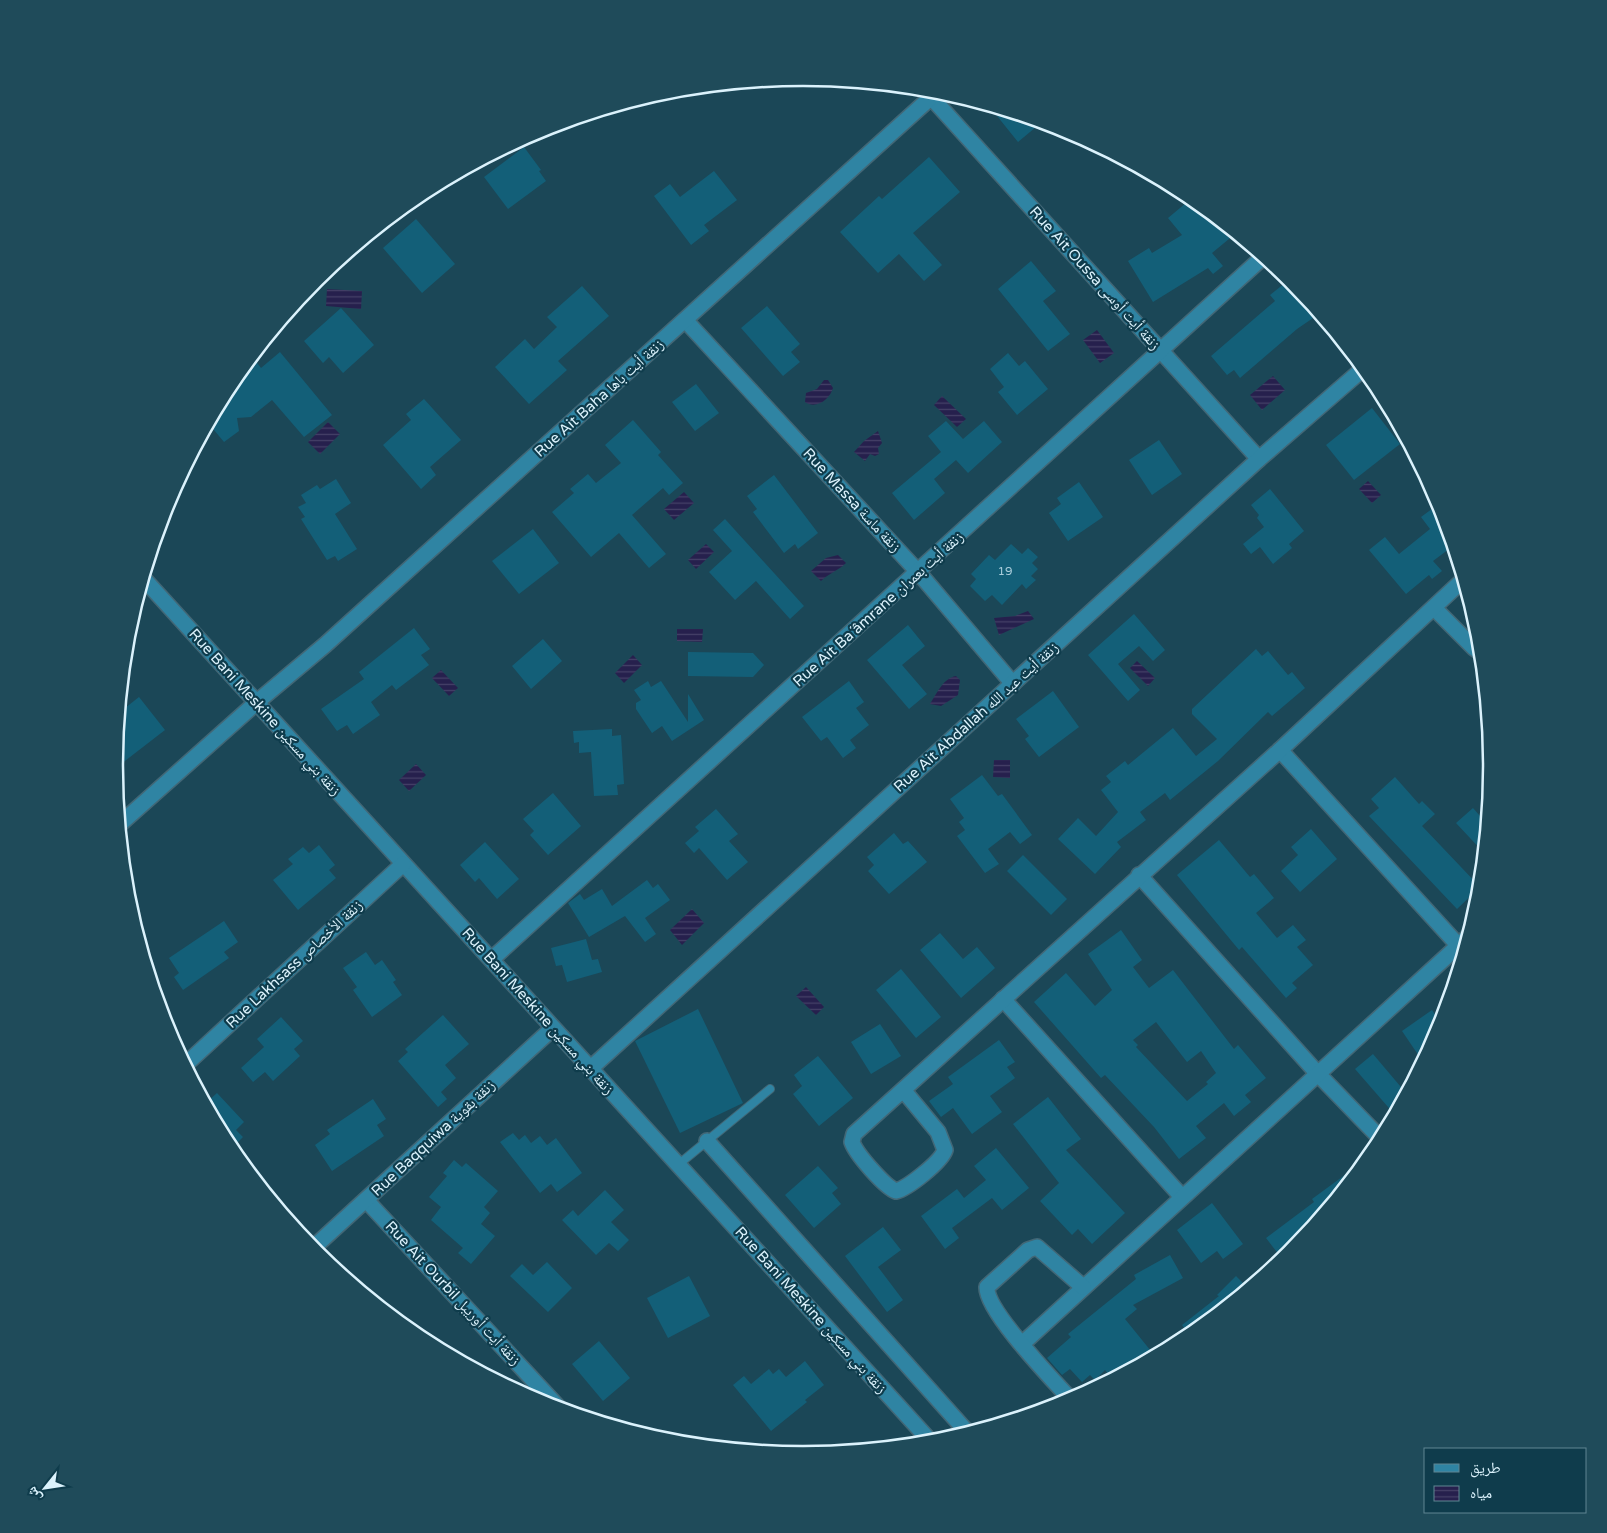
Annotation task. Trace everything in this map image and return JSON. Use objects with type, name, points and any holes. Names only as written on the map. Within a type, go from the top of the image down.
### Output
[{"type":"street","name":"Rue Ait Baha زنقة أيت باها","points":[[126,819],[256,702],[325,645],[686,321],[930,98]]},
{"type":"street","name":"Rue Ait Oussa زنقة أيت أوسى","points":[[940,100],[1159,351],[1259,459]]},
{"type":"street","name":"Rue Ait Ba´âmrane زنقة أيت بعمران","points":[[492,959],[919,573],[1259,261]]},
{"type":"street","name":"Rue Massa زنقة ماسة","points":[[686,321],[919,573],[1013,684]]},
{"type":"street","name":"Rue Ait Abdallah زنقة أيت عبد الله","points":[[591,1068],[1259,459],[1358,373]]},
{"type":"street","name":"Rue Bani Meskine زنقة بني مسكين","points":[[148,583],[925,1436]]},
{"type":"street","points":[[904,1091],[938,1132],[945,1150],[940,1160],[904,1188],[896,1191],[888,1186],[856,1151],[852,1138],[1139,875],[1280,750],[1459,584]]},
{"type":"street","points":[[1434,608],[1473,647]]},
{"type":"street","points":[[1280,750],[1462,940]]},
{"type":"street","name":"Rue Lakhsass زنقة الأخصاص","points":[[190,1061],[403,864]]},
{"type":"street","points":[[1139,875],[1318,1074],[1376,1134]]},
{"type":"street","points":[[1022,1344],[1461,943]]},
{"type":"street","points":[[1003,999],[1182,1197]]},
{"type":"street","name":"Rue Baqquiwa زنقة بقوية","points":[[318,1244],[553,1028]]},
{"type":"street","points":[[706,1141],[963,1428]]},
{"type":"street","name":"Rue Ait Ourbil زنقة أيت أوريبل","points":[[366,1200],[549,1397]]},
{"type":"street","points":[[1067,1394],[1022,1344],[990,1302],[987,1293],[991,1283],[1028,1250],[1037,1247],[1083,1287]]},
{"type":"lane","points":[[679,1164],[770,1089]]},
{"type":"water","points":[[327,289],[362,291],[361,309],[326,306]]},
{"type":"water","points":[[1097,330],[1114,353],[1100,363],[1083,340]]},
{"type":"water","points":[[1273,376],[1285,390],[1262,410],[1250,395]]},
{"type":"water","points":[[824,380],[828,380],[833,388],[829,396],[822,402],[814,405],[805,402],[806,393],[817,389]]},
{"type":"water","points":[[942,396],[966,419],[957,427],[934,405]]},
{"type":"water","points":[[328,422],[340,434],[320,454],[308,442]]},
{"type":"water","points":[[878,431],[882,443],[878,448],[879,454],[875,456],[870,454],[865,461],[854,452],[864,441]]},
{"type":"water","points":[[1368,481],[1381,495],[1372,503],[1359,489]]},
{"type":"water","points":[[684,492],[694,503],[674,520],[664,509]]},
{"type":"water","points":[[706,544],[714,552],[696,569],[688,560]]},
{"type":"water","points":[[838,555],[846,563],[821,581],[811,571],[826,558]]},
{"type":"water","points":[[1028,611],[1034,619],[999,635],[994,618],[1015,616]]},
{"type":"water","points":[[677,629],[703,629],[702,642],[677,641]]},
{"type":"water","points":[[633,655],[642,665],[624,683],[615,673]]},
{"type":"water","points":[[1137,661],[1155,678],[1148,686],[1130,668]]},
{"type":"water","points":[[441,670],[458,688],[449,696],[432,678]]},
{"type":"water","points":[[956,676],[960,680],[958,695],[941,706],[930,704],[944,683],[951,677]]},
{"type":"water","points":[[994,760],[1010,760],[1010,778],[993,777]]},
{"type":"water","points":[[416,764],[426,775],[409,791],[399,780]]},
{"type":"water","points":[[692,909],[704,923],[682,945],[670,930]]},
{"type":"water","points":[[806,987],[824,1007],[816,1015],[796,996]]},
{"type":"building","points":[[995,114],[1036,127],[1018,142]]},
{"type":"building","points":[[524,147],[541,170],[539,171],[546,181],[508,209],[484,177]]},
{"type":"building","points":[[929,157],[960,192],[913,233],[942,265],[924,281],[899,254],[878,273],[840,232],[879,196],[882,199]]},
{"type":"building","points":[[714,171],[737,200],[704,225],[709,231],[691,245],[654,196],[670,184],[680,197]]},
{"type":"building","points":[[1185,204],[1231,238],[1212,253],[1223,266],[1213,274],[1208,268],[1153,302],[1128,261],[1149,248],[1152,253],[1182,235],[1168,218]]},
{"type":"building","points":[[416,219],[455,264],[422,293],[383,248]]},
{"type":"building","points":[[1031,261],[1056,291],[1043,301],[1070,334],[1048,351],[998,289]]},
{"type":"building","points":[[1284,284],[1314,317],[1297,329],[1240,378],[1234,370],[1227,375],[1211,356],[1275,301],[1270,295]]},
{"type":"building","points":[[582,286],[609,316],[558,361],[567,370],[529,404],[495,367],[525,339],[534,349],[557,327],[547,317]]},
{"type":"building","points":[[767,306],[800,344],[791,352],[800,362],[783,376],[741,328]]},
{"type":"building","points":[[341,308],[374,345],[343,373],[329,357],[323,363],[304,341]]},
{"type":"building","points":[[280,352],[332,415],[304,437],[272,400],[251,417],[237,418],[239,431],[224,442],[213,428],[257,362],[261,368]]},
{"type":"building","points":[[1008,353],[1019,366],[1025,361],[1048,389],[1017,415],[998,392],[1004,387],[990,369]]},
{"type":"building","points":[[696,384],[719,413],[695,431],[672,402]]},
{"type":"building","points":[[424,399],[461,440],[430,467],[436,475],[421,489],[383,445],[411,420],[406,414]]},
{"type":"building","points":[[1372,408],[1400,444],[1354,480],[1326,445]]},
{"type":"building","points":[[633,420],[661,452],[658,455],[683,483],[669,495],[663,488],[632,515],[666,554],[649,568],[619,533],[591,557],[552,512],[574,493],[570,489],[588,474],[596,483],[621,463],[605,445]]},
{"type":"building","points":[[946,421],[963,439],[984,421],[1002,442],[968,473],[956,460],[934,479],[945,493],[914,520],[892,493],[941,452],[928,436]]},
{"type":"building","points":[[1159,440],[1182,474],[1152,495],[1129,460]]},
{"type":"building","points":[[774,475],[818,533],[798,549],[795,544],[784,553],[753,512],[757,509],[747,496]]},
{"type":"building","points":[[336,479],[351,503],[335,514],[357,549],[338,561],[335,556],[327,560],[301,519],[305,517],[298,507],[306,503],[301,495],[317,485],[320,489]]},
{"type":"building","points":[[1079,482],[1103,517],[1068,541],[1049,513],[1061,504],[1057,498]]},
{"type":"building","points":[[1270,489],[1304,531],[1289,544],[1292,548],[1273,564],[1260,547],[1251,554],[1243,544],[1264,527],[1257,518],[1259,515],[1251,505]]},
{"type":"building","points":[[1433,508],[1448,549],[1433,561],[1442,571],[1432,579],[1429,575],[1406,594],[1369,550],[1385,537],[1399,554],[1430,529],[1421,517]]},
{"type":"building","points":[[725,519],[804,606],[790,619],[756,581],[735,600],[709,572],[732,551],[713,530]]},
{"type":"building","points":[[533,529],[559,563],[519,594],[492,561]]},
{"type":"building","points":[[1011,544],[1022,554],[1028,548],[1038,557],[1032,563],[1038,569],[1031,576],[1036,580],[1026,589],[1022,584],[1002,605],[992,595],[985,601],[970,586],[976,579],[971,574],[989,555],[995,560]]},
{"type":"building","points":[[1134,614],[1165,650],[1153,661],[1139,646],[1118,664],[1140,690],[1128,701],[1088,655]]},
{"type":"building","points":[[908,625],[925,646],[902,665],[927,694],[909,709],[867,660]]},
{"type":"building","points":[[414,628],[430,649],[421,655],[429,665],[396,690],[392,685],[371,702],[380,715],[353,734],[347,725],[337,731],[321,709],[364,679],[359,672]]},
{"type":"building","points":[[543,639],[562,661],[531,689],[512,666]]},
{"type":"building","points":[[1256,649],[1262,656],[1268,651],[1288,675],[1292,672],[1305,688],[1272,716],[1268,712],[1218,761],[1170,800],[1165,793],[1140,812],[1146,820],[1117,842],[1121,847],[1095,874],[1058,839],[1078,818],[1096,836],[1118,812],[1101,790],[1111,782],[1106,776],[1125,761],[1128,765],[1173,728],[1196,756],[1217,739],[1192,714],[1192,709]]},
{"type":"building","points":[[688,652],[753,653],[764,665],[753,677],[688,676]]},
{"type":"building","points":[[648,681],[651,687],[661,681],[688,722],[688,694],[704,720],[672,741],[662,726],[652,733],[636,709],[636,703],[641,700],[634,690]]},
{"type":"building","points":[[849,681],[864,702],[856,708],[869,725],[850,740],[856,748],[843,758],[827,737],[821,741],[802,717]]},
{"type":"building","points":[[1053,691],[1079,727],[1039,757],[1025,739],[1029,736],[1016,719]]},
{"type":"building","points":[[139,697],[165,730],[123,762],[125,722],[126,707]]},
{"type":"building","points":[[612,729],[612,736],[621,735],[624,784],[617,785],[618,795],[594,796],[591,752],[579,753],[579,742],[574,743],[573,731]]},
{"type":"building","points":[[982,775],[998,796],[1002,794],[1032,835],[1020,844],[1010,832],[988,849],[999,864],[985,873],[957,836],[965,830],[959,822],[964,818],[950,799]]},
{"type":"building","points":[[1395,777],[1419,804],[1422,801],[1435,814],[1422,826],[1474,881],[1472,895],[1457,909],[1369,816],[1379,808],[1371,799]]},
{"type":"building","points":[[553,793],[581,826],[548,855],[530,835],[534,831],[523,819]]},
{"type":"building","points":[[1473,808],[1480,816],[1482,815],[1479,847],[1456,823]]},
{"type":"building","points":[[716,809],[738,834],[729,841],[748,862],[727,880],[699,848],[694,853],[685,843],[699,831],[695,827]]},
{"type":"building","points":[[1311,829],[1337,859],[1300,892],[1281,871],[1298,855],[1291,847]]},
{"type":"building","points":[[894,833],[903,844],[908,841],[927,862],[889,894],[868,871],[874,865],[867,857]]},
{"type":"building","points":[[1219,840],[1250,877],[1254,874],[1274,898],[1256,913],[1277,938],[1293,925],[1306,940],[1297,947],[1313,965],[1292,983],[1297,988],[1286,998],[1242,947],[1239,950],[1177,875]]},
{"type":"building","points":[[485,842],[519,879],[497,899],[479,878],[475,882],[460,865]]},
{"type":"building","points":[[319,845],[335,865],[329,870],[336,878],[298,910],[273,880],[293,864],[288,859],[303,847],[309,853]]},
{"type":"building","points":[[1023,855],[1067,899],[1051,915],[1007,871]]},
{"type":"building","points":[[647,880],[653,888],[658,884],[670,900],[645,918],[656,934],[645,942],[625,916],[589,937],[568,903],[580,894],[584,900],[602,889],[612,906]]},
{"type":"building","points":[[224,921],[238,942],[224,952],[229,958],[183,990],[174,977],[179,973],[169,958]]},
{"type":"building","points":[[1121,930],[1142,960],[1133,967],[1149,988],[1173,970],[1234,1049],[1238,1045],[1266,1078],[1245,1095],[1251,1102],[1234,1116],[1224,1103],[1196,1126],[1206,1138],[1179,1159],[1154,1127],[1105,1075],[1101,1078],[1034,1002],[1066,973],[1095,1006],[1112,990],[1088,954]],"holes":[[[1156,1022],[1187,1062],[1201,1051],[1216,1073],[1206,1082],[1208,1084],[1187,1101],[1136,1047],[1138,1045],[1133,1040]]]},
{"type":"building","points":[[940,933],[963,959],[977,947],[995,968],[961,998],[920,950]]},
{"type":"building","points":[[586,939],[592,960],[598,959],[602,972],[567,982],[562,965],[556,966],[551,948]]},
{"type":"building","points":[[366,952],[375,965],[382,960],[396,980],[393,982],[402,995],[372,1017],[353,990],[357,987],[343,968]]},
{"type":"building","points":[[901,969],[941,1017],[916,1038],[876,990]]},
{"type":"building","points":[[698,1009],[743,1103],[680,1133],[635,1041]]},
{"type":"building","points":[[1432,1010],[1436,1016],[1419,1056],[1402,1031]]},
{"type":"building","points":[[443,1015],[469,1044],[445,1065],[456,1078],[441,1092],[447,1099],[438,1107],[398,1061],[408,1052],[405,1049]]},
{"type":"building","points":[[281,1017],[303,1041],[294,1049],[300,1056],[273,1081],[265,1072],[253,1082],[241,1068],[264,1047],[257,1039]]},
{"type":"building","points":[[880,1024],[901,1056],[871,1074],[851,1042]]},
{"type":"building","points":[[999,1040],[1015,1062],[1007,1067],[1015,1078],[990,1096],[1002,1112],[972,1134],[953,1108],[941,1117],[929,1101],[953,1084],[948,1077]]},
{"type":"building","points":[[1373,1054],[1403,1089],[1391,1110],[1355,1069]]},
{"type":"building","points":[[818,1056],[853,1098],[819,1126],[793,1094],[802,1086],[794,1075]]},
{"type":"building","points":[[217,1093],[244,1122],[236,1130],[243,1137],[237,1143],[214,1107],[210,1099]]},
{"type":"building","points":[[1048,1097],[1081,1139],[1066,1150],[1125,1213],[1092,1244],[1078,1229],[1072,1235],[1040,1201],[1059,1183],[1013,1124]]},
{"type":"building","points":[[373,1099],[386,1119],[377,1125],[384,1136],[332,1171],[315,1145],[330,1134],[327,1130]]},
{"type":"building","points":[[513,1133],[519,1140],[525,1135],[531,1143],[540,1136],[547,1145],[556,1138],[582,1173],[557,1192],[551,1184],[540,1193],[500,1142]]},
{"type":"building","points":[[996,1148],[1029,1188],[1002,1210],[992,1198],[952,1228],[959,1238],[945,1249],[921,1216],[957,1189],[964,1198],[986,1180],[974,1166]]},
{"type":"building","points":[[454,1160],[462,1167],[466,1163],[498,1191],[484,1207],[490,1213],[481,1224],[495,1236],[471,1264],[458,1253],[463,1248],[431,1220],[441,1207],[429,1197],[447,1176],[443,1173]]},
{"type":"building","points":[[818,1166],[838,1188],[832,1193],[841,1204],[814,1228],[785,1195]]},
{"type":"building","points":[[1350,1171],[1315,1215],[1278,1254],[1266,1238],[1314,1202],[1312,1199]]},
{"type":"building","points":[[605,1190],[624,1210],[611,1222],[629,1240],[618,1251],[609,1243],[596,1255],[562,1220],[573,1210],[578,1216]]},
{"type":"building","points":[[1212,1203],[1243,1244],[1223,1259],[1217,1251],[1201,1263],[1177,1230]]},
{"type":"building","points":[[883,1227],[901,1250],[878,1267],[903,1300],[887,1312],[845,1256]]},
{"type":"building","points":[[1170,1255],[1183,1278],[1133,1305],[1137,1309],[1125,1319],[1151,1351],[1109,1375],[1105,1370],[1095,1380],[1090,1375],[1082,1382],[1070,1369],[1062,1375],[1047,1358],[1071,1337],[1068,1334],[1136,1279],[1134,1275]]},
{"type":"building","points":[[547,1262],[572,1288],[548,1312],[510,1276],[522,1264],[533,1275]]},
{"type":"building","points":[[689,1276],[710,1316],[668,1338],[647,1298]]},
{"type":"building","points":[[1236,1276],[1244,1284],[1185,1329],[1182,1325],[1219,1296],[1217,1295]]},
{"type":"building","points":[[599,1341],[630,1378],[603,1401],[572,1364]]},
{"type":"building","points":[[805,1361],[824,1385],[805,1400],[807,1402],[771,1431],[733,1385],[744,1376],[751,1384],[769,1369],[773,1374],[779,1369],[786,1377]]}]
